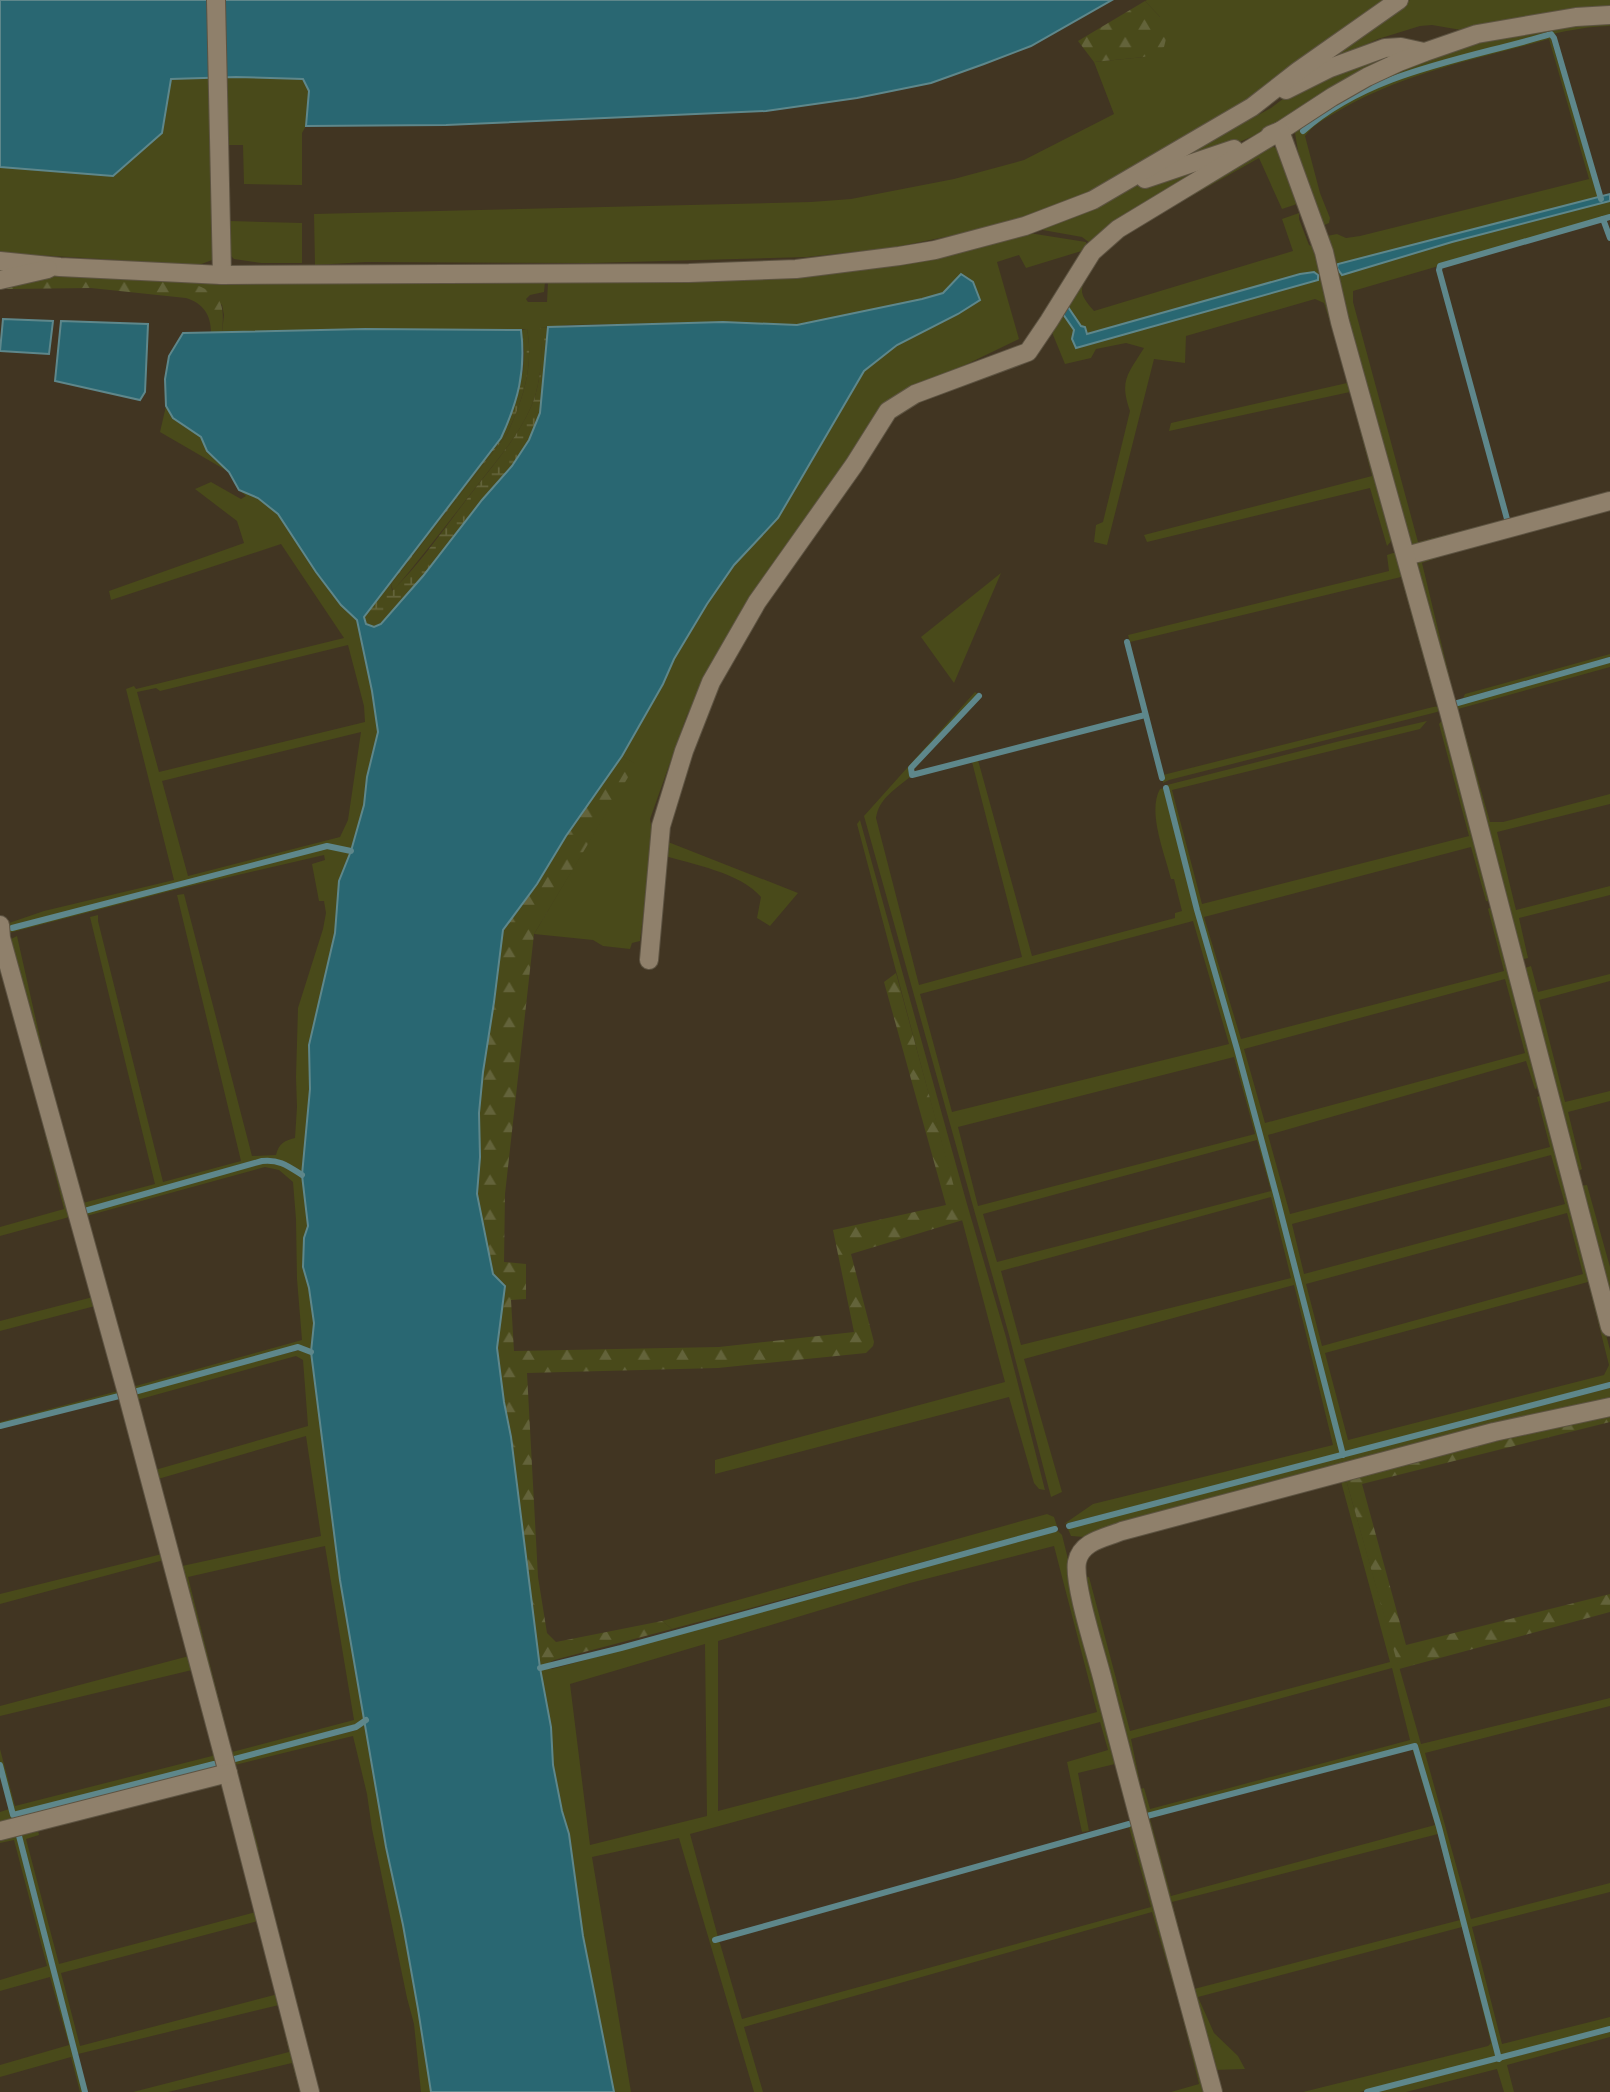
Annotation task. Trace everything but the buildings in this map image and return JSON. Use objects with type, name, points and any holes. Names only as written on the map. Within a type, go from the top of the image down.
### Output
[{"type":"street","points":[[216,0],[222,275]]},
{"type":"street","points":[[1252,107],[1399,0]]},
{"type":"street","points":[[649,960],[661,826],[684,751],[711,682],[757,602],[854,465],[888,411],[915,394],[1027,352],[1092,251],[1100,244],[1118,229],[1332,97],[1399,62],[1477,34],[1610,15]]},
{"type":"street","points":[[0,261],[60,267],[222,275],[599,274],[796,269],[900,256],[980,239],[1076,208],[1118,187],[1252,107],[1330,68],[1385,48],[1401,47],[1425,52]]},
{"type":"street","points":[[1118,187],[1229,151],[1280,131]]},
{"type":"street","points":[[1280,131],[1324,252],[1339,322],[1449,712],[1610,1327]]},
{"type":"street","points":[[0,280],[60,267]]},
{"type":"street","points":[[1406,556],[1610,501]]},
{"type":"street","points":[[0,925],[0,938],[124,1380],[310,2092]]},
{"type":"street","points":[[1213,2092],[1129,1784],[1084,1606],[1076,1565],[1079,1554],[1087,1544],[1122,1531],[1494,1432],[1610,1407]]},
{"type":"street","points":[[0,1831],[228,1773]]},
{"type":"green space","points":[[1383,0],[1379,8],[1221,119],[1098,190],[1033,216],[974,231],[896,247],[807,257],[591,263],[366,262],[315,265],[314,214],[851,199],[954,179],[1024,160],[1114,114],[1094,62],[1144,57],[1160,17],[1145,1]]},
{"type":"green space","points":[[1410,0],[1610,0],[1610,10],[1467,31],[1432,25],[1420,26],[1378,39],[1330,61],[1318,62]]},
{"type":"green space","points":[[1145,1],[1160,17],[1168,31],[1164,47],[1144,57],[1094,62],[1078,41]]},
{"type":"green space","points":[[1610,18],[1610,26],[1554,34],[1421,68],[1395,77],[1346,99],[1302,130],[1304,132],[1359,95],[1389,82],[1454,61],[1550,36],[1599,197],[1338,264],[1337,268],[1342,275],[1452,242],[1610,201],[1610,216],[1353,291],[1353,302],[1418,542],[1610,493],[1411,547],[1386,472],[1327,236],[1360,236],[1589,179],[1549,39],[1467,61],[1385,88],[1360,99],[1315,126],[1305,136],[1320,193],[1330,218],[1329,223],[1320,227],[1303,181],[1295,133],[1297,128],[1333,101],[1418,63],[1460,48],[1505,37]]},
{"type":"green space","points":[[1382,57],[1381,61],[1265,131],[1230,146],[1175,160],[1271,108],[1288,95],[1365,59]]},
{"type":"green space","points":[[171,79],[304,79],[309,91],[306,126],[302,133],[302,185],[244,184],[243,145],[223,145],[215,253],[212,260],[199,265],[0,255],[0,167],[113,176],[161,133]]},
{"type":"green space","points":[[1271,146],[1276,148],[1300,203],[1282,209],[1259,158],[1115,239],[1089,270],[1082,292],[1094,311],[1293,251],[1282,219],[1299,213],[1299,219],[1322,274],[1337,344],[1324,303],[1315,299],[1186,336],[1185,363],[1154,359],[1107,545],[1094,542],[1096,525],[1103,522],[1130,411],[1125,384],[1144,348],[1126,343],[1096,349],[1091,358],[1065,364],[1049,325],[1100,247]],"holes":[[[1300,274],[1076,348],[1072,339],[1074,330],[1068,308],[1087,334]]]},
{"type":"green space","points":[[1211,161],[1205,170],[1175,184],[1121,218],[1090,243],[1082,237],[1037,229],[1124,190]]},
{"type":"green space","points":[[230,221],[302,223],[302,263],[261,263],[234,259],[231,256]]},
{"type":"green space","points":[[1029,233],[1086,242],[1088,249],[1026,268],[1019,255],[997,262],[1019,339],[909,392],[721,653],[687,715],[650,819],[653,836],[640,941],[632,943],[630,949],[603,946],[593,940],[534,934],[635,764],[622,756],[663,684],[673,659],[734,565],[778,518],[864,371],[897,345],[980,300],[961,274],[943,293],[797,325],[723,322],[567,325],[541,328],[537,389],[520,427],[501,456],[393,591],[391,584],[507,434],[526,383],[529,356],[527,329],[222,332],[222,305],[186,281],[220,285],[315,282],[545,282],[544,292],[530,295],[526,299],[528,302],[547,302],[548,282],[665,281]]},
{"type":"green space","points":[[47,273],[186,281],[212,293],[221,303],[222,332],[211,332],[205,310],[186,298],[91,288],[8,289],[0,286]]},
{"type":"green space","points":[[548,327],[540,413],[529,440],[512,466],[381,624],[374,627],[366,624],[364,617],[501,438],[523,371],[521,330],[527,329],[529,356],[526,383],[507,434],[391,584],[392,591],[412,570],[518,432],[537,389],[541,358],[540,328]]},
{"type":"green space","points":[[1341,356],[1393,539],[1387,546],[1370,488],[1147,542],[1144,535],[1372,476],[1350,392],[1169,431],[1171,423],[1347,383]]},
{"type":"green space","points":[[166,406],[173,418],[201,437],[207,451],[229,472],[160,432]]},
{"type":"green space","points":[[211,482],[241,499],[246,496],[239,490],[258,498],[278,514],[316,572],[341,605],[357,620],[372,691],[378,732],[367,777],[364,805],[339,881],[335,933],[309,1045],[310,1089],[302,1175],[308,1226],[304,1238],[303,1267],[314,1323],[311,1352],[340,1580],[431,2092],[421,2092],[414,2024],[353,1736],[235,1765],[259,1850],[251,1846],[165,1527],[170,1526],[182,1566],[321,1536],[306,1436],[158,1479],[165,1514],[162,1516],[140,1436],[146,1436],[155,1470],[308,1426],[303,1360],[296,1356],[137,1400],[144,1428],[139,1432],[121,1361],[124,1360],[132,1387],[302,1340],[293,1182],[279,1170],[265,1167],[83,1217],[121,1350],[118,1351],[79,1212],[9,944],[11,939],[17,936],[42,1047],[40,1050],[79,1204],[155,1184],[90,917],[98,915],[163,1182],[241,1161],[177,895],[184,894],[252,1156],[276,1155],[282,1143],[295,1138],[298,1008],[326,913],[324,901],[319,901],[312,864],[325,860],[324,855],[9,933],[9,923],[44,911],[174,880],[126,689],[134,686],[136,689],[344,638],[281,544],[111,600],[109,591],[244,543],[237,521],[195,489]],"holes":[[[348,645],[364,706],[365,722],[159,772],[137,692],[156,688],[160,691]],[[361,732],[348,820],[340,837],[188,876],[162,781]],[[273,1158],[281,1161],[301,1175],[274,1161],[262,1161],[80,1212],[262,1159]],[[298,1346],[309,1351],[299,1350],[133,1392]],[[325,1546],[354,1720],[232,1752],[188,1577]],[[364,1722],[357,1730],[229,1761],[232,1758]]]},
{"type":"green space","points":[[1463,549],[1422,563],[1454,704],[1610,662],[1610,667],[1458,709],[1490,822],[1503,822],[1610,794],[1610,804],[1497,832],[1516,910],[1610,886],[1610,895],[1519,918],[1528,958],[1520,960],[1414,561]]},
{"type":"green space","points":[[1397,553],[1440,701],[1435,699],[1401,577],[1130,642],[1128,635],[1389,571],[1387,555]]},
{"type":"green space","points":[[1001,573],[954,683],[921,637]]},
{"type":"green space","points":[[1610,654],[1610,657],[1463,698],[1465,694]]},
{"type":"green space","points":[[975,692],[978,694],[909,768],[911,776],[884,799],[876,818],[919,985],[1022,957],[972,762],[978,760],[1032,956],[1175,918],[1175,913],[1182,911],[1174,879],[1171,879],[1161,846],[1156,821],[1156,798],[1160,789],[1164,788],[1260,1137],[1342,1454],[1064,1524],[1093,1504],[1333,1445],[1294,1285],[1024,1359],[1062,1492],[1051,1497],[1009,1335],[864,816]],"holes":[[[1193,921],[1229,1044],[952,1112],[920,994]],[[1234,1057],[1255,1134],[978,1206],[958,1127]],[[1257,1140],[1271,1191],[997,1262],[983,1214]],[[1271,1197],[1291,1278],[1021,1345],[1001,1271]]]},
{"type":"green space","points":[[1440,706],[1437,712],[1163,783],[1163,775]]},
{"type":"green space","points":[[1442,720],[1492,902],[1486,901],[1471,847],[1204,917],[1241,1039],[1504,971],[1488,909],[1493,905],[1541,1087],[1535,1089],[1526,1061],[1268,1135],[1290,1214],[1550,1147],[1537,1097],[1544,1094],[1610,1350],[1610,1382],[1344,1453],[1262,1135],[1167,785],[1427,721],[1420,729],[1172,790],[1202,904],[1469,836],[1439,724]],"holes":[[[1505,979],[1525,1053],[1265,1123],[1244,1049]],[[1551,1155],[1565,1204],[1304,1274],[1292,1224]],[[1567,1213],[1583,1274],[1322,1346],[1306,1284]],[[1588,1282],[1609,1365],[1604,1375],[1348,1440],[1325,1353]]]},
{"type":"green space","points":[[622,756],[636,764],[534,934],[505,1194],[504,1262],[526,1264],[526,1299],[511,1300],[514,1351],[719,1347],[854,1332],[833,1230],[946,1205],[884,982],[896,973],[963,1220],[851,1254],[874,1342],[866,1353],[718,1368],[527,1373],[538,1577],[547,1633],[556,1642],[662,1621],[672,1629],[554,1660],[540,1668],[497,1348],[505,1287],[493,1274],[477,1194],[479,1113],[503,930]]},
{"type":"green space","points":[[860,820],[1006,1337],[1045,1490],[1039,1489],[1034,1483],[1009,1397],[715,1474],[715,1460],[1005,1382],[857,824]]},
{"type":"green space","points":[[663,840],[798,893],[770,926],[757,918],[761,897],[752,889],[715,870],[662,855]]},
{"type":"green space","points":[[1531,966],[1538,992],[1610,974],[1610,981],[1539,1000],[1565,1102],[1610,1091],[1610,1101],[1568,1112],[1582,1169],[1575,1173],[1522,969]]},
{"type":"green space","points":[[50,1132],[73,1216],[0,1236],[0,1227],[64,1209],[45,1134]]},
{"type":"green space","points":[[1587,1185],[1610,1267],[1610,1307],[1579,1186]]},
{"type":"green space","points":[[93,1297],[95,1306],[0,1331],[0,1321]]},
{"type":"green space","points":[[117,1382],[120,1382],[178,1602],[174,1599],[164,1560],[0,1604],[0,1594],[162,1554],[120,1396],[0,1425],[0,1422],[118,1391]]},
{"type":"green space","points":[[1610,1388],[1610,1399],[1084,1537],[1071,1536],[1067,1527]]},
{"type":"green space","points":[[1610,1414],[1610,1422],[1362,1484],[1406,1645],[1610,1594],[1610,1612],[1399,1669],[1345,1476],[1448,1448]]},
{"type":"green space","points":[[1345,1476],[1421,1744],[1610,1698],[1610,1706],[1425,1753],[1471,1919],[1610,1883],[1610,1892],[1472,1927],[1502,2044],[1610,2017],[1610,2028],[1499,2057],[1447,1856],[1497,2057],[1360,2092],[1303,2092],[1488,2046],[1491,2043],[1462,1927],[1198,1997],[1214,2033],[1238,2056],[1245,2069],[1214,2070],[1137,1790],[1144,1788],[1150,1809],[1410,1740],[1392,1668],[1131,1739],[1140,1783],[1135,1785],[1081,1578],[1089,1577],[1130,1731],[1390,1662],[1340,1478]],"holes":[[[1415,1745],[1438,1820],[1414,1747],[1412,1748],[1435,1825],[1171,1896],[1149,1815]],[[1438,1834],[1460,1920],[1194,1989],[1172,1902]]]},
{"type":"green space","points":[[1047,1514],[1054,1517],[1057,1526],[672,1629],[662,1621]]},
{"type":"green space","points":[[1058,1531],[1062,1535],[1119,1763],[1078,1773],[1089,1831],[1082,1832],[1067,1762],[1108,1750],[1100,1722],[690,1834],[718,1937],[714,1940],[719,1940],[742,2019],[1151,1907],[1129,1827],[1136,1825],[1209,2092],[1171,2092],[1199,2084],[1152,1912],[744,2027],[763,2092],[754,2092],[679,1838],[592,1857],[631,2092],[614,2092],[583,1936],[569,1834],[553,1765],[551,1726],[540,1668],[552,1669]],"holes":[[[1054,1546],[1097,1712],[718,1811],[718,1641],[910,1583]],[[705,1644],[707,1816],[590,1845],[570,1684]]]},
{"type":"green space","points":[[189,1656],[192,1670],[0,1716],[0,1706]]},
{"type":"green space","points":[[217,1747],[216,1762],[13,1813],[0,1762],[0,1749],[15,1806],[212,1756]]},
{"type":"green space","points":[[216,1766],[211,1774],[0,1826],[0,1812],[9,1809],[10,1816],[13,1817]]},
{"type":"green space","points":[[20,1830],[38,1830],[39,1835],[26,1839],[59,1964],[260,1911],[308,2092],[300,2092],[292,2063],[168,2092],[133,2092],[289,2052],[279,2005],[78,2054]],"holes":[[[258,1921],[278,1994],[80,2046],[61,1973]]]},
{"type":"green space","points":[[15,1831],[84,2092],[80,2092],[71,2057],[0,2077],[0,2065],[69,2045],[50,1977],[0,1991],[0,1980],[47,1966],[14,1840],[0,1843],[0,1834]]},
{"type":"green space","points":[[1610,2032],[1610,2037],[1507,2065],[1514,2092],[1504,2092],[1497,2069],[1406,2092],[1377,2092]]},
{"type":"water","points":[[0,0],[1112,0],[1031,46],[931,83],[857,98],[766,111],[446,125],[306,126],[309,91],[303,79],[171,79],[162,133],[113,176],[0,167]]},
{"type":"water","points":[[1610,194],[1610,201],[1452,242],[1342,275],[1337,268],[1338,264]]},
{"type":"water","points":[[1314,272],[1318,275],[1318,280],[1076,348],[1072,339],[1074,330],[1063,314],[1064,307],[1068,307],[1081,326],[1085,327],[1087,334]]},
{"type":"water","points":[[961,274],[973,282],[980,300],[897,345],[864,371],[778,518],[734,565],[707,604],[622,756],[503,930],[483,1072],[477,1194],[493,1274],[505,1286],[497,1348],[540,1668],[551,1727],[553,1765],[569,1834],[583,1936],[614,2092],[431,2092],[340,1580],[311,1352],[314,1323],[303,1267],[304,1238],[308,1226],[302,1175],[310,1089],[309,1045],[335,933],[339,881],[364,805],[367,777],[378,732],[372,691],[357,620],[341,605],[316,572],[278,514],[258,498],[239,490],[229,472],[207,451],[201,437],[173,418],[166,406],[165,379],[169,356],[183,333],[365,329],[521,330],[519,386],[501,438],[364,617],[366,624],[374,627],[381,624],[423,576],[512,466],[529,440],[540,413],[548,327],[723,322],[797,325],[943,293]]},
{"type":"water","points":[[3,319],[53,321],[49,354],[0,351]]},
{"type":"water","points":[[61,321],[148,324],[145,392],[140,400],[55,381]]},
{"type":"waterway","points":[[1303,131],[1358,94],[1389,81],[1421,69],[1551,34],[1601,199]]},
{"type":"waterway","points":[[1610,217],[1603,219],[1610,238]]},
{"type":"waterway","points":[[1507,519],[1440,266],[1603,219]]},
{"type":"waterway","points":[[1127,642],[1162,778]]},
{"type":"waterway","points":[[1454,704],[1610,660]]},
{"type":"waterway","points":[[979,696],[911,768],[912,775],[1145,715]]},
{"type":"waterway","points":[[1166,788],[1277,1198],[1343,1455]]},
{"type":"waterway","points":[[12,928],[327,846],[351,851]]},
{"type":"waterway","points":[[81,1212],[262,1161],[278,1162],[302,1175]]},
{"type":"waterway","points":[[134,1392],[298,1347],[311,1352]]},
{"type":"waterway","points":[[1069,1526],[1610,1385]]},
{"type":"waterway","points":[[0,1426],[119,1396]]},
{"type":"waterway","points":[[540,1668],[1055,1529]]},
{"type":"waterway","points":[[231,1760],[356,1727],[366,1720]]},
{"type":"waterway","points":[[1147,1816],[1415,1746],[1439,1827],[1499,2059]]},
{"type":"waterway","points":[[0,1765],[13,1815],[214,1764]]},
{"type":"waterway","points":[[715,1940],[1129,1824]]},
{"type":"waterway","points":[[18,1832],[85,2092]]},
{"type":"waterway","points":[[1367,2092],[1610,2029]]}]
